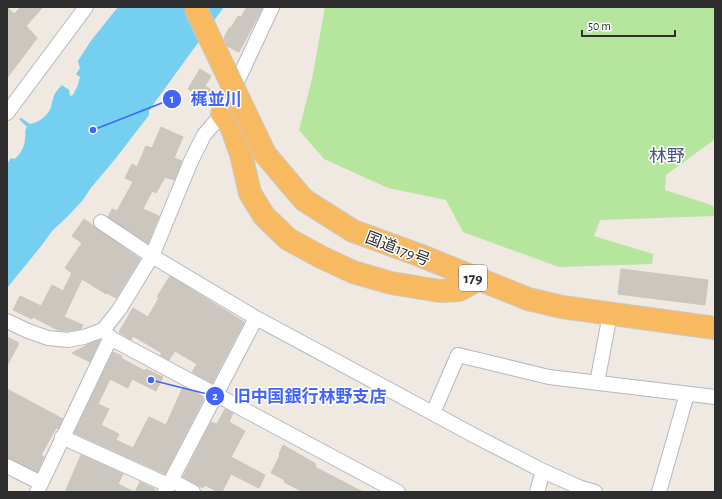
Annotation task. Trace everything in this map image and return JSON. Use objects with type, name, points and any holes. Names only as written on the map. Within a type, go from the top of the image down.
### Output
[{"type":"highway","name":"国道179号","points":[[195,7],[265,154],[304,200],[353,230],[528,300],[562,307],[715,328]]},
{"type":"highway","points":[[222,114],[231,126],[241,154],[250,193],[264,216],[288,239],[320,257],[353,272],[391,283],[440,291],[459,290],[478,280]]},
{"type":"street","points":[[7,113],[86,7]]},
{"type":"street","points":[[7,466],[39,488],[107,345],[108,334],[119,310],[152,256],[191,161],[204,135],[222,114],[272,7]]},
{"type":"street","points":[[101,222],[152,256],[256,318],[543,471],[581,488],[595,492]]},
{"type":"street","points":[[597,383],[610,314]]},
{"type":"street","points":[[168,486],[256,318]]},
{"type":"street","points":[[7,321],[28,332],[48,338],[68,340],[108,334],[216,395],[398,492]]},
{"type":"street","points":[[433,413],[458,355],[549,377],[715,397]]},
{"type":"street","points":[[659,492],[687,394]]},
{"type":"street","points":[[62,437],[168,486],[193,492]]},
{"type":"street","points":[[537,492],[543,471]]},
{"type":"green space","points":[[325,7],[715,7],[715,139],[666,175],[665,190],[715,207],[715,216],[600,220],[594,236],[653,254],[652,264],[559,267],[463,232],[446,200],[388,188],[324,159],[299,130],[312,79]]},
{"type":"water","points":[[118,7],[224,7],[155,102],[149,111],[149,115],[116,158],[90,189],[83,200],[52,231],[7,288],[7,164],[11,158],[15,159],[17,157],[24,145],[25,131],[27,127],[19,119],[21,118],[30,124],[42,118],[50,110],[54,95],[62,85],[69,90],[70,96],[73,95],[80,77],[76,74],[80,68],[78,61],[90,42]]},
{"type":"building","points":[[7,7],[14,14],[21,7],[43,7],[26,26],[37,38],[7,78]]},
{"type":"building","points":[[247,7],[263,7],[239,52],[227,46],[224,38],[229,28],[231,28],[238,16],[241,17]]},
{"type":"building","points":[[200,69],[211,76],[205,86],[216,93],[211,102],[188,89]]},
{"type":"building","points":[[161,127],[183,137],[174,158],[182,161],[174,180],[165,177],[156,193],[152,191],[143,209],[159,216],[148,243],[108,217],[112,209],[117,211],[133,182],[125,178],[132,164],[137,167],[146,146],[152,148]]},
{"type":"building","points":[[84,219],[140,259],[116,298],[107,293],[106,294],[82,279],[64,317],[83,325],[81,329],[68,331],[58,330],[33,317],[32,319],[13,310],[20,296],[41,306],[52,285],[63,291],[72,273],[65,268],[82,243],[72,236]]},
{"type":"building","points":[[621,269],[708,280],[705,305],[618,294]]},
{"type":"building","points":[[170,276],[244,322],[212,383],[192,372],[197,364],[175,351],[169,360],[160,355],[162,353],[133,336],[131,340],[119,332],[133,308],[148,317],[159,298],[157,297]]},
{"type":"building","points":[[7,337],[19,343],[7,366]]},
{"type":"building","points":[[100,340],[90,362],[72,353],[87,345]]},
{"type":"building","points":[[113,352],[145,371],[146,369],[163,377],[156,391],[132,379],[128,388],[110,379],[98,404],[109,409],[101,425],[119,434],[116,440],[133,448],[149,417],[166,425],[183,387],[204,398],[165,474],[74,433]]},
{"type":"building","points":[[7,389],[63,419],[58,429],[56,428],[41,455],[44,457],[37,472],[7,458]]},
{"type":"building","points":[[225,409],[233,413],[229,422],[245,431],[231,457],[265,475],[259,488],[231,474],[222,492],[218,492],[205,485],[203,488],[183,477],[211,422],[217,424]]},
{"type":"building","points":[[283,445],[316,464],[315,467],[363,492],[303,492],[284,482],[285,480],[271,473]]},
{"type":"building","points":[[81,455],[123,474],[118,484],[134,492],[65,492]]},
{"type":"building","points":[[140,482],[155,489],[154,492],[135,492]]},
{"type":"place","name":"梶並川","points":[[93,130]]},
{"type":"place","name":"旧中国銀行林野支店","points":[[151,380]]},
{"type":"district","name":"林野","points":[[667,156]]}]
